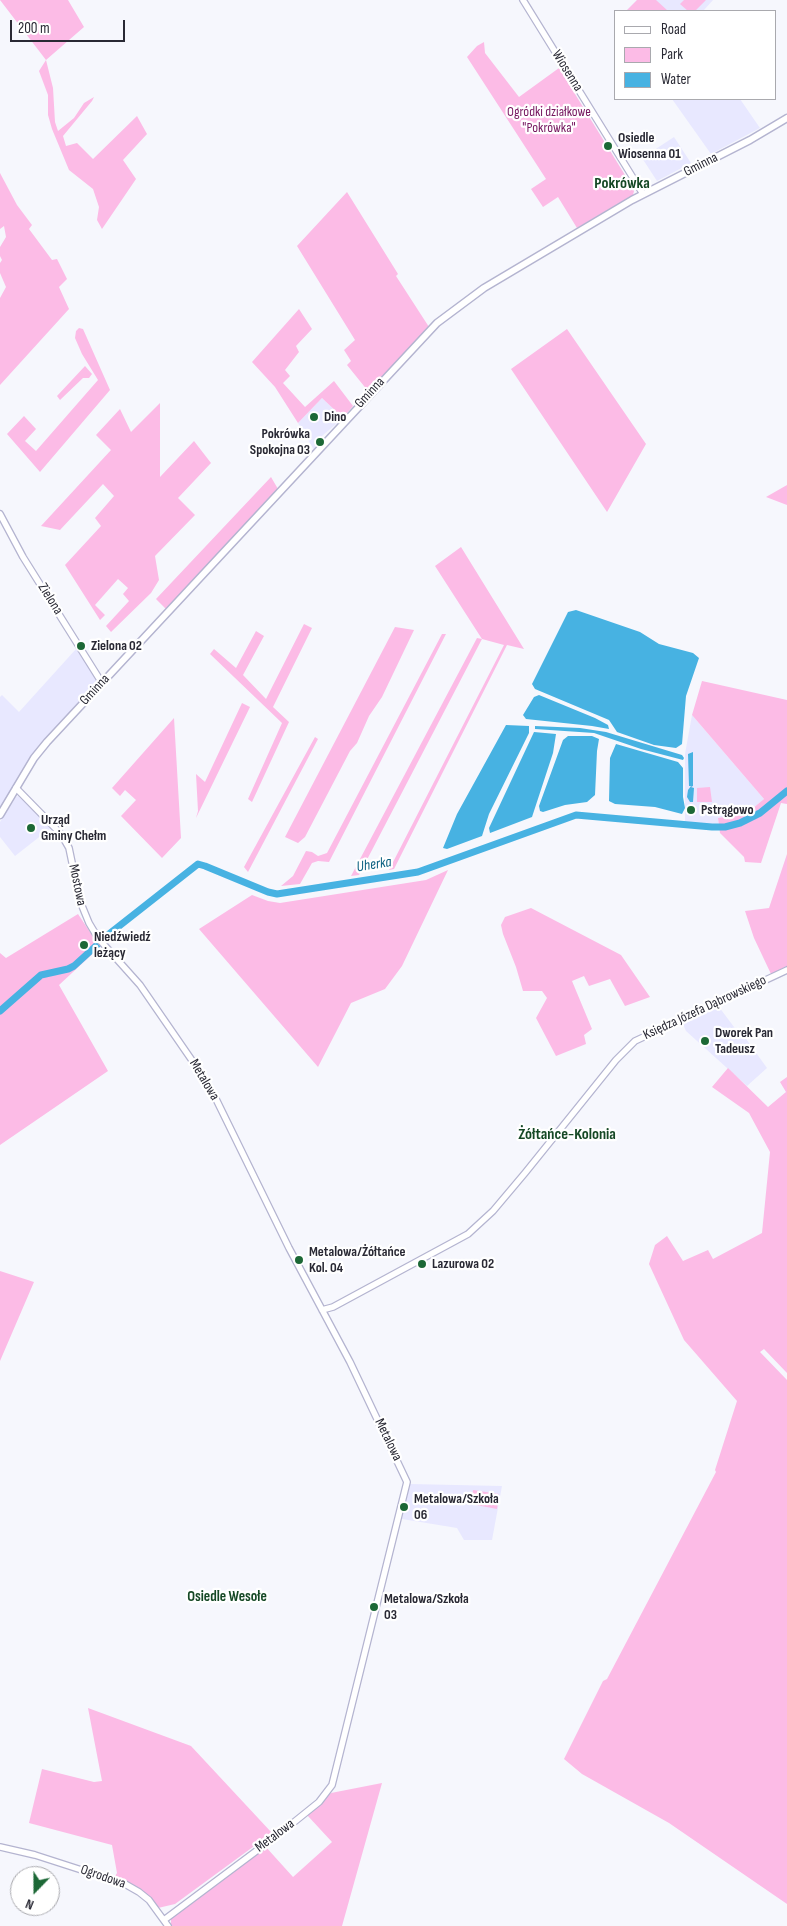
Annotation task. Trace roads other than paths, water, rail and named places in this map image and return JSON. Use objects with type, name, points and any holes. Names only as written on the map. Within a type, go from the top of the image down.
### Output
[{"type":"main road","name":"Gminna","points":[[0,815],[47,742],[416,343],[437,323],[484,288],[643,194],[750,140],[787,118]]},
{"type":"street","name":"Wiosenna","points":[[523,0],[643,194]]},
{"type":"street","name":"Zielona","points":[[0,514],[23,557],[102,683]]},
{"type":"street","name":"Mostowa","points":[[16,788],[56,827],[65,841],[72,858],[84,913],[98,938]]},
{"type":"street","name":"Metalowa","points":[[98,938],[140,985],[200,1072],[232,1130],[317,1300],[330,1307],[328,1321],[350,1362],[407,1482],[334,1779],[326,1794],[283,1831],[164,1920]]},
{"type":"street","name":"Księdza Józefa Dąbrowskiego","points":[[330,1307],[459,1240],[487,1217],[616,1060],[635,1041],[787,970]]},
{"type":"street","points":[[328,1321],[330,1307]]},
{"type":"street","name":"Ogrodowa","points":[[0,1847],[35,1855],[125,1884],[149,1900],[164,1920]]},
{"type":"street","points":[[164,1920],[168,1926]]},
{"type":"water","points":[[576,610],[640,632],[659,644],[693,653],[699,658],[686,696],[682,744],[676,748],[654,745],[617,732],[609,720],[535,689],[532,684],[568,612]]},
{"type":"water","points":[[539,695],[595,718],[608,725],[609,729],[526,719],[523,715],[534,697]]},
{"type":"water","points":[[506,725],[529,726],[529,733],[489,814],[482,836],[447,849],[443,848],[457,814]]},
{"type":"water","points":[[535,726],[580,728],[606,732],[682,755],[684,758],[683,760],[641,749],[594,733],[535,729]]},
{"type":"water","points":[[534,732],[556,734],[553,753],[532,817],[490,833],[489,828]]},
{"type":"water","points":[[568,736],[592,736],[599,739],[595,795],[587,802],[565,805],[543,812],[540,811],[539,806],[563,740]]},
{"type":"water","points":[[616,744],[678,762],[683,768],[685,808],[682,814],[655,807],[615,804],[609,801],[610,758]]},
{"type":"water","points":[[693,752],[693,786],[691,787],[694,788],[693,802],[690,802],[687,797],[691,786],[689,786],[688,754]]},
{"type":"waterway","name":"Uherka","points":[[0,1011],[41,975],[74,966],[109,934],[198,864],[277,894],[418,872],[576,815],[725,827],[740,823],[760,813],[787,791]]},
{"type":"place","name":"Osiedle Wiosenna 01","points":[[608,146]]},
{"type":"place","name":"Dino","points":[[314,417]]},
{"type":"place","name":"Pokrówka Spokojna 03","points":[[320,442]]},
{"type":"place","name":"Zielona 02","points":[[81,646]]},
{"type":"place","name":"Pstrągowo","points":[[691,810]]},
{"type":"place","name":"Urząd Gminy Chełm","points":[[31,828]]},
{"type":"place","name":"Niedźwiedź leżący","points":[[84,945]]},
{"type":"place","name":"Dworek Pan Tadeusz","points":[[705,1041]]},
{"type":"place","name":"Metalowa/Żółtańce Kol. 04","points":[[299,1260]]},
{"type":"place","name":"Lazurowa 02","points":[[422,1264]]},
{"type":"place","name":"Metalowa/Szkoła 06","points":[[404,1507]]},
{"type":"place","name":"Metalowa/Szkoła 03","points":[[374,1607]]},
{"type":"district","name":"Pokrówka","points":[[622,184]]},
{"type":"district","name":"Żółtańce-Kolonia","points":[[567,1135]]},
{"type":"district","name":"Osiedle Wesołe","points":[[227,1597]]},
{"type":"park label","name":"Ogródki działkowe \"Pokrówka\"","points":[[549,120]]}]
